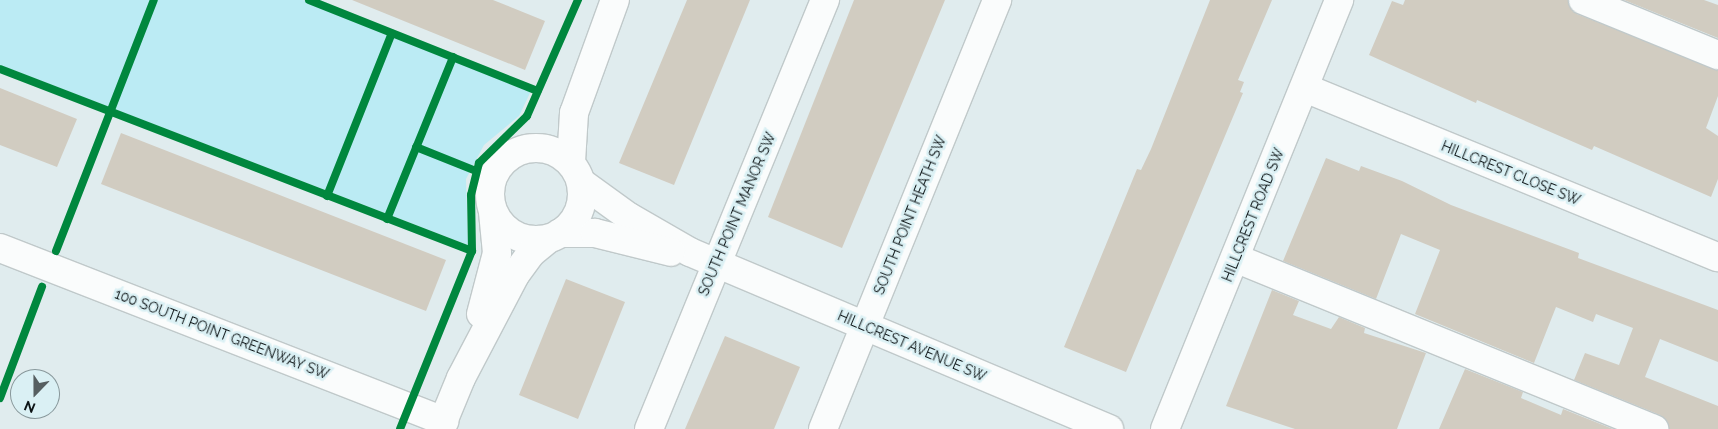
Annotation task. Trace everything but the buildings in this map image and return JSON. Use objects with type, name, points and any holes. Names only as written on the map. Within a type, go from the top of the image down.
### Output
[{"type":"street","points":[[442,425],[462,378],[515,275],[531,252],[554,236],[580,212],[570,133],[588,66],[615,0]]},
{"type":"street","name":"SOUTH POINT MANOR SW","points":[[649,429],[825,0]]},
{"type":"street","name":"SOUTH POINT HEATH SW","points":[[823,429],[997,0]]},
{"type":"street","name":"HILLCREST ROAD SW","points":[[1165,429],[1305,88],[1339,0]]},
{"type":"street","points":[[1583,0],[1718,54]]},
{"type":"street","points":[[462,378],[498,253],[490,192],[497,169],[513,153],[530,148],[550,133],[588,66]]},
{"type":"street","name":"HILLCREST CLOSE SW","points":[[1305,88],[1718,257]]},
{"type":"street","points":[[530,148],[554,150],[576,172]]},
{"type":"street","name":"HILLCREST AVENUE SW","points":[[576,172],[629,217],[717,263],[1109,429]]},
{"type":"street","points":[[493,212],[501,224],[519,237],[554,236]]},
{"type":"street","name":"HILLCREST AVENUE SW","points":[[554,236],[595,232],[717,263]]},
{"type":"street","name":"100 SOUTH POINT GREENWAY SW","points":[[0,248],[442,425]]},
{"type":"street","points":[[1234,258],[1654,429]]},
{"type":"shaded area","points":[[0,0],[303,0],[531,91],[519,116],[484,145],[466,179],[468,245],[0,65]]},
{"type":"cycle path","points":[[56,251],[154,0]]},
{"type":"cycle path","points":[[309,0],[538,91]]},
{"type":"cycle path","points":[[400,429],[472,251],[471,195],[479,163],[527,116],[578,0]]},
{"type":"cycle path","points":[[327,196],[392,33]]},
{"type":"cycle path","points":[[387,219],[453,57]]},
{"type":"cycle path","points":[[0,69],[472,251]]},
{"type":"cycle path","points":[[416,147],[476,171]]},
{"type":"cycle path","points":[[0,398],[42,287]]}]
